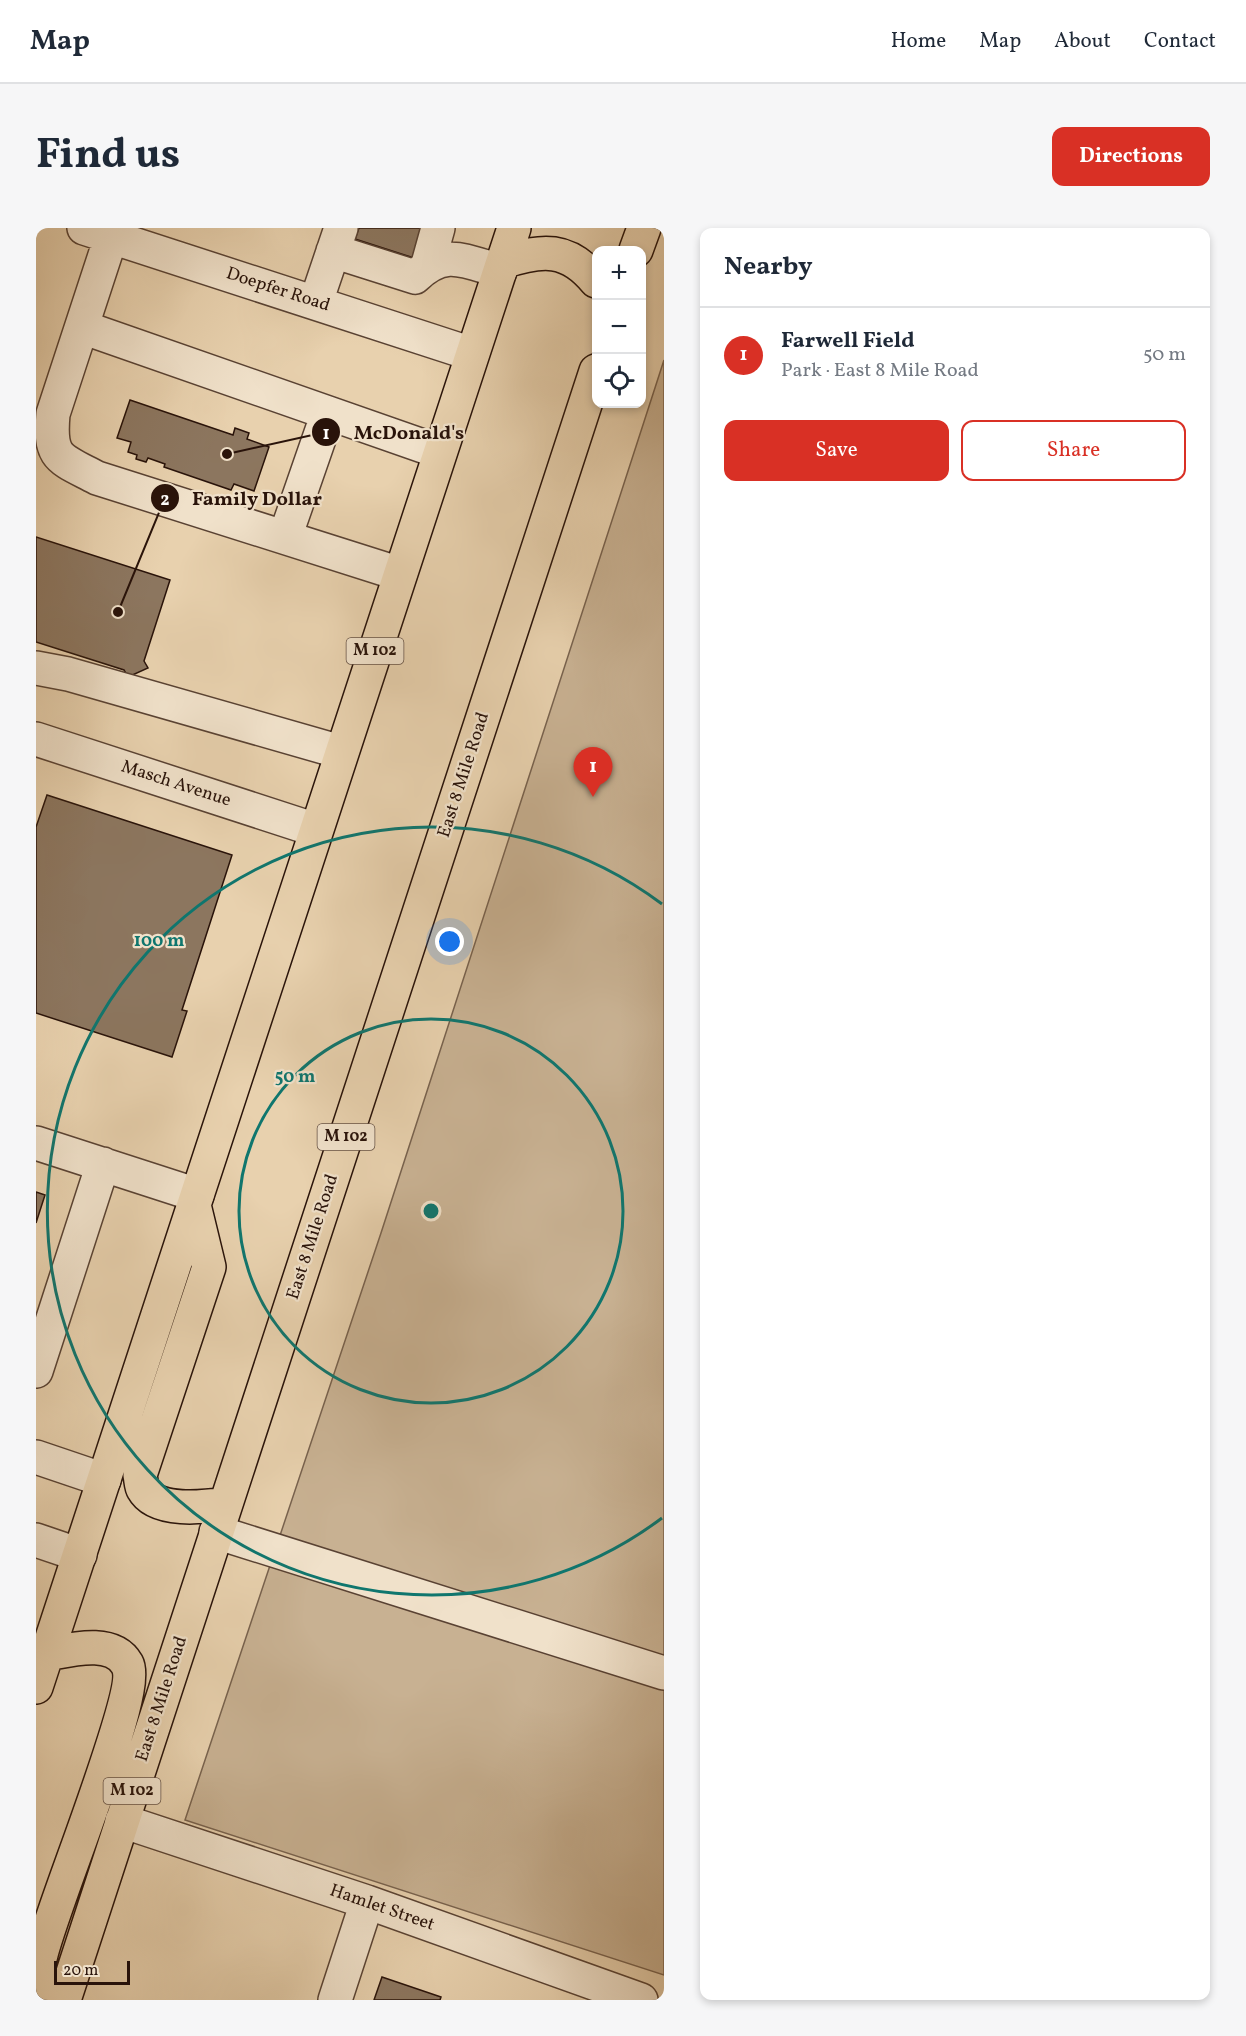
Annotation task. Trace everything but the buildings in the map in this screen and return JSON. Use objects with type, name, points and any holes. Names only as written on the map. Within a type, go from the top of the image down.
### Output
[{"type":"highway","name":"M 102","points":[[36,1687],[514,228]]},
{"type":"highway","points":[[637,246],[644,228]]},
{"type":"highway","points":[[501,266],[529,253],[560,254],[575,261],[592,276]]},
{"type":"highway","name":"East 8 Mile Road","points":[[64,2000],[592,386]]},
{"type":"highway","points":[[195,1200],[209,1267],[140,1475],[143,1489],[153,1498],[167,1504],[201,1508],[221,1518]]},
{"type":"highway","points":[[44,2000],[40,1961],[109,1756],[130,1684],[129,1666],[122,1657],[107,1650],[93,1647],[47,1654]]},
{"type":"street","points":[[428,264],[438,228]]},
{"type":"street","points":[[98,232],[82,327],[53,414],[51,439],[54,452],[67,463],[97,478],[400,574]]},
{"type":"street","name":"Doepfer Road","points":[[98,232],[472,354]]},
{"type":"street","points":[[316,302],[337,240],[415,277],[428,264],[448,258],[501,266]]},
{"type":"street","points":[[82,327],[440,452]]},
{"type":"street","points":[[285,537],[328,413]]},
{"type":"street","points":[[36,668],[68,674],[341,752]]},
{"type":"street","name":"Masch Avenue","points":[[36,739],[316,830]]},
{"type":"street","points":[[36,1143],[103,1164],[195,1200]]},
{"type":"street","points":[[36,1371],[103,1164]]},
{"type":"street","points":[[36,1457],[104,1480]]},
{"type":"street","points":[[221,1518],[664,1673]]},
{"type":"street","points":[[36,1540],[80,1555]]},
{"type":"street","name":"Hamlet Street","points":[[123,1821],[367,1902],[587,1991],[640,2000]]},
{"type":"street","points":[[335,2000],[367,1902]]},
{"type":"shaded area","points":[[664,360],[664,1975],[185,1820],[381,1233]]},
{"type":"place","name":"McDonald's","points":[[227,454]]},
{"type":"place","name":"Family Dollar","points":[[118,612]]},
{"type":"place","name":"Farwell Field","points":[[593,797]]}]
